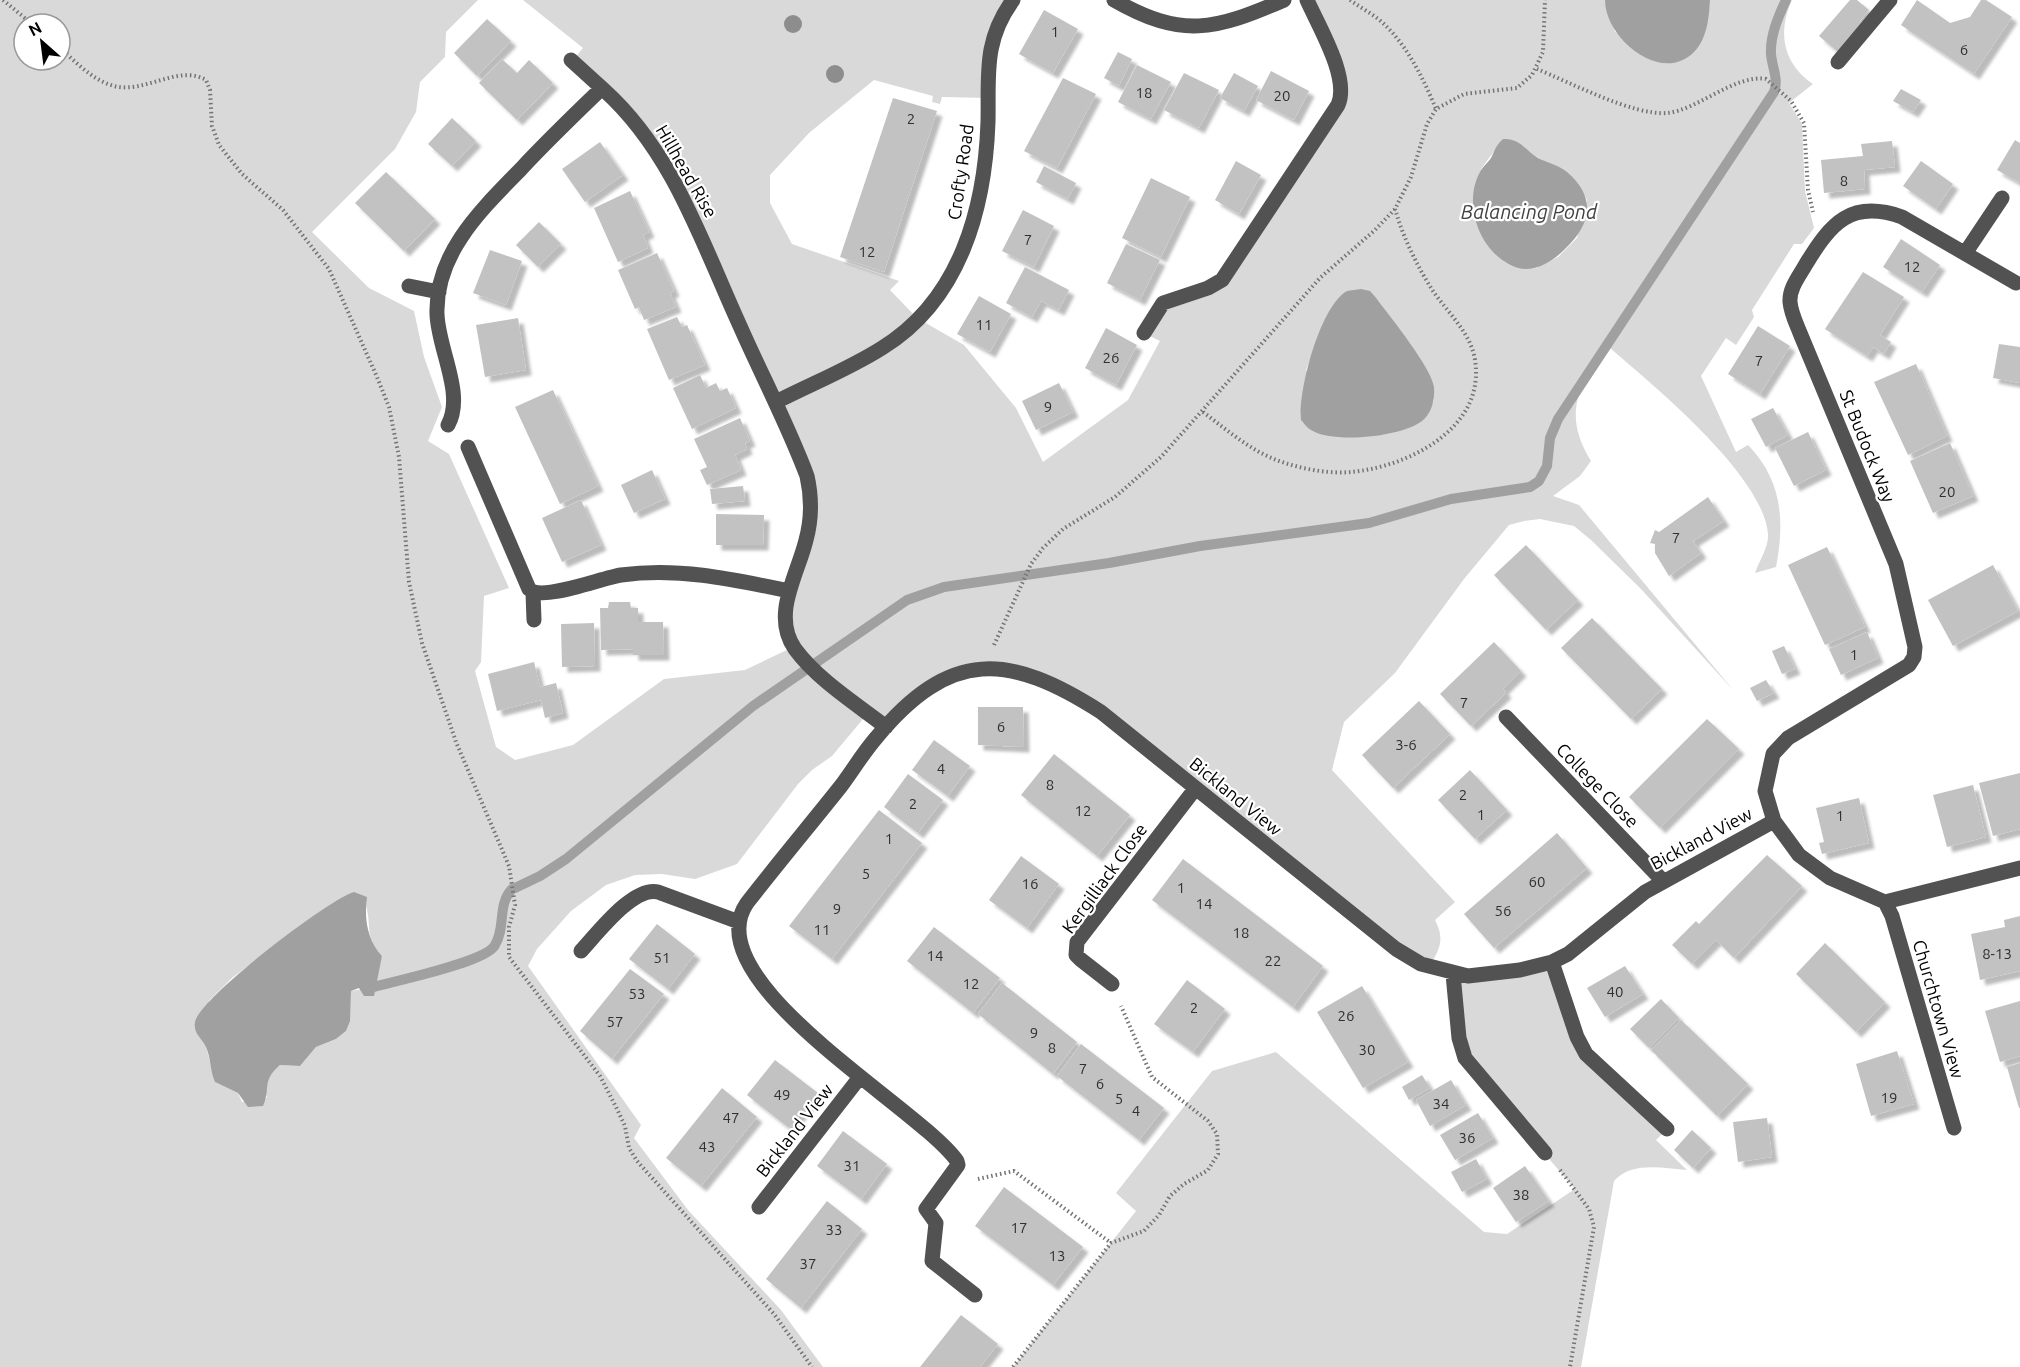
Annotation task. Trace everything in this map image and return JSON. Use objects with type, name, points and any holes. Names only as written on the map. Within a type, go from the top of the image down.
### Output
[{"type":"street","name":"Crofty Road","points":[[776,402],[881,349],[915,322],[940,294],[964,252],[980,198],[987,136],[988,54],[998,23],[1013,0]]},
{"type":"street","points":[[1114,0],[1153,20],[1191,28],[1232,21],[1284,0]]},
{"type":"street","points":[[1144,333],[1163,303],[1208,288],[1222,280],[1338,105],[1343,92],[1340,78],[1307,0]]},
{"type":"street","points":[[1838,62],[1890,0]]},
{"type":"street","name":"Hillhead Rise","points":[[571,60],[604,90],[642,131],[674,182],[799,454],[811,492],[806,540],[789,591],[786,614],[788,632],[795,648],[816,671],[886,727]]},
{"type":"street","points":[[448,425],[455,410],[455,398],[438,327],[439,292],[454,248],[484,207],[555,133],[599,91],[604,90]]},
{"type":"street","points":[[1966,252],[2002,198]]},
{"type":"street","name":"St Budock Way","points":[[1774,821],[1765,791],[1766,776],[1773,754],[1780,745],[1806,725],[1909,665],[1914,657],[1915,647],[1896,564],[1792,311],[1791,293],[1820,241],[1836,223],[1863,210],[1902,217],[2016,283]]},
{"type":"street","points":[[409,286],[439,292]]},
{"type":"street","points":[[468,447],[529,589],[533,593],[543,595],[602,578],[669,571],[722,577],[789,591]]},
{"type":"street","points":[[533,593],[534,620]]},
{"type":"street","name":"Bickland View","points":[[958,1165],[954,1156],[934,1137],[800,1027],[768,992],[745,953],[739,922],[747,903],[886,727],[927,690],[959,673],[984,668],[1002,668],[1039,679],[1084,702],[1396,949],[1420,964],[1452,974],[1488,975],[1552,962],[1568,954],[1624,907],[1663,881],[1774,821]]},
{"type":"street","name":"College Close","points":[[1506,717],[1663,881]]},
{"type":"street","name":"Kergilliack Close","points":[[1112,984],[1080,960],[1076,955],[1077,942],[1195,789]]},
{"type":"street","points":[[1774,821],[1799,855],[1814,868],[1850,889],[1885,902],[2020,868]]},
{"type":"street","points":[[581,951],[627,903],[647,891],[657,892],[739,922]]},
{"type":"street","name":"Churchtown View","points":[[1885,902],[1892,916],[1954,1128]]},
{"type":"street","points":[[1552,962],[1577,1037],[1586,1054],[1667,1129]]},
{"type":"street","points":[[1452,974],[1459,1038],[1465,1058],[1545,1153]]},
{"type":"street","name":"Bickland View","points":[[759,1207],[860,1077]]},
{"type":"street","points":[[958,1165],[926,1209],[936,1223],[932,1261],[975,1295]]},
{"type":"path","points":[[3,0],[18,12]]},
{"type":"path","points":[[1350,0],[1383,23],[1397,39],[1427,88],[1436,109]]},
{"type":"path","points":[[984,668],[1031,564],[1063,529],[1092,513],[1145,471],[1203,412],[1320,278],[1395,209],[1411,177],[1427,124],[1436,109],[1464,93],[1517,87],[1527,82],[1537,69],[1544,45],[1545,0]]},
{"type":"path","points":[[72,59],[88,73],[115,87],[139,87],[193,75],[206,80],[210,90],[212,126],[219,145],[229,160],[283,210],[329,270],[389,407],[399,457],[409,582],[422,643],[456,742],[509,866],[515,905],[509,927],[508,957],[600,1076],[616,1107],[629,1148],[637,1161],[774,1314],[812,1367]]},
{"type":"path","points":[[1537,69],[1629,107],[1663,113],[1677,111],[1757,78],[1769,82],[1791,101],[1804,123],[1808,190]]},
{"type":"path","points":[[1203,412],[1251,447],[1270,457],[1334,472],[1370,469],[1401,461],[1427,448],[1453,428],[1469,404],[1472,394],[1476,368],[1472,349],[1416,261],[1395,209]]},
{"type":"path","points":[[1013,1367],[1111,1243],[1136,1235],[1153,1223],[1177,1189],[1212,1166],[1219,1147],[1217,1134],[1208,1121],[1152,1077],[1112,984]]},
{"type":"path","points":[[1545,1153],[1576,1189],[1591,1213],[1594,1227],[1570,1367]]},
{"type":"path","points":[[958,1165],[976,1179],[1014,1171],[1111,1243]]},
{"type":"shaded area","points":[[0,0],[478,0],[446,32],[445,57],[420,82],[416,112],[395,149],[312,232],[369,288],[414,311],[424,357],[442,407],[428,441],[449,454],[509,588],[484,596],[481,662],[475,671],[496,747],[515,760],[573,745],[664,679],[745,670],[793,647],[868,713],[832,756],[812,770],[798,784],[737,864],[695,879],[662,874],[635,875],[606,885],[571,911],[537,949],[528,966],[641,1125],[634,1138],[688,1210],[781,1310],[823,1367],[0,1367]],"holes":[[[366,905],[371,937],[382,956],[374,987],[351,991],[346,1031],[336,1039],[316,1047],[300,1066],[280,1065],[268,1079],[267,1098],[242,1102],[238,1093],[215,1082],[206,1046],[209,1001],[232,978],[294,931]]]},
{"type":"shaded area","points":[[523,0],[1012,0],[1008,5],[988,98],[942,97],[940,104],[932,102],[933,96],[874,80],[809,133],[770,175],[770,203],[792,244],[899,281],[890,290],[917,318],[914,322],[776,401],[667,166],[573,60],[583,48]]},
{"type":"shaded area","points":[[1308,0],[1605,0],[1615,32],[1670,63],[1688,54],[1695,47],[1704,30],[1710,0],[1792,0],[1785,24],[1786,46],[1795,67],[1813,84],[1789,103],[1802,124],[1805,191],[1814,228],[1802,244],[1794,244],[1752,310],[1754,317],[1736,345],[1726,338],[1701,376],[1736,452],[1748,445],[1768,472],[1774,487],[1780,517],[1776,567],[1755,573],[1765,549],[1768,534],[1762,511],[1747,485],[1704,433],[1610,348],[1589,375],[1577,402],[1577,430],[1591,461],[1580,476],[1553,496],[1579,505],[1734,691],[1641,589],[1591,540],[1574,526],[1540,519],[1509,525],[1464,579],[1395,673],[1344,722],[1332,770],[1455,902],[1435,920],[1440,933],[1440,944],[1429,967],[1059,687],[970,669],[886,725],[836,686],[789,632],[812,508],[777,402],[924,322],[964,345],[1016,408],[1043,462],[1128,400],[1160,341],[1144,333],[1156,311],[1208,288],[1342,96]],"holes":[[[1503,139],[1518,145],[1571,178],[1587,200],[1577,238],[1558,257],[1536,268],[1524,269],[1505,262],[1488,246],[1473,211],[1481,169]],[[1377,299],[1420,360],[1434,400],[1428,412],[1419,421],[1398,432],[1347,437],[1306,370],[1320,334]]]},
{"type":"shaded area","points":[[1552,962],[1577,1037],[1667,1129],[1656,1140],[1687,1170],[1658,1167],[1638,1168],[1621,1175],[1614,1181],[1581,1367],[1013,1367],[1136,1211],[1116,1193],[1212,1071],[1276,1052],[1484,1232],[1507,1234],[1575,1189],[1471,1068],[1453,974]]},
{"type":"water","points":[[1605,0],[1710,0],[1705,35],[1694,52],[1681,61],[1667,63],[1652,60],[1637,53],[1614,29]]},
{"type":"water","name":"Balancing Pond","points":[[1503,139],[1518,142],[1538,158],[1567,172],[1583,191],[1586,201],[1585,221],[1574,240],[1547,263],[1532,269],[1513,266],[1494,253],[1481,235],[1474,214],[1473,192],[1476,182],[1481,170]]},
{"type":"water","points":[[1361,289],[1370,291],[1377,299],[1426,367],[1434,387],[1432,406],[1422,421],[1412,427],[1384,435],[1351,438],[1321,434],[1310,429],[1301,420],[1307,370],[1328,313],[1347,291]]},
{"type":"water","points":[[354,892],[367,897],[366,913],[370,936],[382,956],[374,996],[364,996],[359,988],[351,991],[350,1021],[346,1031],[336,1039],[316,1047],[300,1066],[280,1065],[270,1076],[263,1106],[248,1107],[238,1093],[215,1082],[208,1051],[197,1033],[195,1022],[202,1010],[240,972],[319,912]]},
{"type":"building","points":[[1850,0],[1857,0],[1869,10],[1860,21],[1863,23],[1838,52],[1819,36]]},
{"type":"building","points":[[1917,0],[1950,23],[1970,17],[1981,0],[1986,0],[2012,17],[1974,74],[1901,25]]},
{"type":"building","points":[[1044,10],[1078,29],[1053,73],[1019,54]]},
{"type":"building","points":[[487,19],[511,41],[477,76],[454,53]]},
{"type":"building","points":[[1118,52],[1132,59],[1119,86],[1104,78]]},
{"type":"building","points":[[502,59],[517,73],[529,60],[553,83],[517,120],[479,83]]},
{"type":"building","points":[[1137,65],[1171,82],[1151,119],[1118,102]]},
{"type":"building","points":[[1271,71],[1309,91],[1294,120],[1256,100]]},
{"type":"building","points":[[1184,73],[1219,90],[1199,128],[1164,110]]},
{"type":"building","points":[[1234,73],[1258,86],[1244,111],[1220,98]]},
{"type":"building","points":[[1063,78],[1096,94],[1057,168],[1024,151]]},
{"type":"building","points":[[1901,89],[1921,100],[1913,112],[1893,101]]},
{"type":"building","points":[[893,98],[937,111],[884,272],[840,257]]},
{"type":"building","points":[[452,118],[476,141],[452,166],[428,144]]},
{"type":"building","points":[[2015,140],[2020,143],[2020,183],[1997,170]]},
{"type":"building","points":[[1892,141],[1895,167],[1864,170],[1865,189],[1824,193],[1821,160],[1863,156],[1861,144]]},
{"type":"building","points":[[600,142],[623,175],[585,202],[562,169]]},
{"type":"building","points":[[1236,161],[1261,175],[1239,214],[1215,200]]},
{"type":"building","points":[[1921,161],[1953,184],[1936,209],[1903,186]]},
{"type":"building","points":[[1044,166],[1076,183],[1068,199],[1036,182]]},
{"type":"building","points":[[386,172],[435,219],[404,251],[355,203]]},
{"type":"building","points":[[1151,178],[1190,197],[1161,257],[1122,238]]},
{"type":"building","points":[[630,191],[649,232],[643,235],[648,248],[618,262],[594,208]]},
{"type":"building","points":[[1023,210],[1054,226],[1034,267],[1002,251]]},
{"type":"building","points":[[539,222],[561,244],[538,267],[516,245]]},
{"type":"building","points":[[1901,239],[1940,265],[1922,292],[1883,267]]},
{"type":"building","points":[[1126,244],[1160,260],[1140,300],[1107,283]]},
{"type":"building","points":[[490,250],[522,261],[506,305],[473,293]]},
{"type":"building","points":[[657,253],[674,291],[670,293],[676,307],[644,320],[639,307],[635,309],[618,270]]},
{"type":"building","points":[[1025,267],[1069,290],[1059,310],[1041,301],[1032,317],[1006,303]]},
{"type":"building","points":[[1863,272],[1904,297],[1880,335],[1891,342],[1884,354],[1873,347],[1867,356],[1825,329]]},
{"type":"building","points":[[979,296],[1011,314],[990,352],[957,334]]},
{"type":"building","points":[[677,317],[682,327],[687,325],[705,365],[669,380],[647,329]]},
{"type":"building","points":[[518,318],[526,370],[485,377],[476,325]]},
{"type":"building","points":[[1758,326],[1790,346],[1760,394],[1728,374]]},
{"type":"building","points":[[1106,328],[1137,345],[1116,385],[1085,368]]},
{"type":"building","points":[[1999,344],[2020,347],[2020,383],[1993,378]]},
{"type":"building","points":[[1916,364],[1947,436],[1908,455],[1874,382]]},
{"type":"building","points":[[700,375],[706,388],[716,383],[720,391],[727,388],[736,408],[692,429],[673,388]]},
{"type":"building","points":[[1059,383],[1073,412],[1036,430],[1022,401]]},
{"type":"building","points":[[553,390],[598,486],[560,504],[515,407]]},
{"type":"building","points":[[1773,408],[1788,435],[1766,447],[1751,419]]},
{"type":"building","points":[[740,418],[750,441],[745,443],[747,449],[735,455],[741,470],[707,485],[700,470],[707,467],[694,439]]},
{"type":"building","points":[[1808,432],[1826,470],[1794,486],[1775,448]]},
{"type":"building","points":[[1950,443],[1973,496],[1933,513],[1910,461]]},
{"type":"building","points":[[652,470],[665,499],[634,513],[621,485]]},
{"type":"building","points":[[743,486],[745,501],[712,504],[710,489]]},
{"type":"building","points":[[1708,497],[1724,521],[1693,541],[1701,553],[1669,576],[1655,553],[1655,544],[1650,543],[1655,530],[1659,532]]},
{"type":"building","points":[[581,500],[601,545],[562,562],[542,518]]},
{"type":"building","points":[[716,514],[764,515],[763,545],[716,545]]},
{"type":"building","points":[[1526,545],[1578,600],[1546,630],[1494,575]]},
{"type":"building","points":[[1827,547],[1865,627],[1825,645],[1788,565]]},
{"type":"building","points":[[1993,565],[2018,611],[1953,646],[1928,600]]},
{"type":"building","points":[[609,602],[630,602],[631,608],[638,608],[638,622],[663,622],[664,655],[633,655],[633,649],[601,650],[600,608],[608,608]]},
{"type":"building","points":[[1592,618],[1662,689],[1631,719],[1561,648]]},
{"type":"building","points":[[594,623],[595,666],[562,667],[561,624]]},
{"type":"building","points":[[1867,632],[1878,658],[1841,675],[1829,649]]},
{"type":"building","points":[[1494,642],[1521,671],[1503,689],[1506,693],[1471,726],[1440,694]]},
{"type":"building","points":[[1784,646],[1795,669],[1782,674],[1772,651]]},
{"type":"building","points":[[534,662],[540,687],[556,683],[563,713],[545,718],[541,700],[497,711],[488,674]]},
{"type":"building","points":[[1766,680],[1774,693],[1757,701],[1750,688]]},
{"type":"building","points":[[1419,701],[1450,734],[1393,788],[1362,755]]},
{"type":"building","points":[[978,707],[1023,707],[1024,747],[978,745]]},
{"type":"building","points":[[1707,719],[1739,749],[1660,828],[1629,797]]},
{"type":"building","points":[[934,740],[970,766],[948,796],[912,770]]},
{"type":"building","points":[[1054,754],[1130,815],[1097,856],[1021,795]]},
{"type":"building","points":[[1470,770],[1507,810],[1475,839],[1438,800]]},
{"type":"building","points":[[2020,773],[2020,829],[1993,836],[1979,783]]},
{"type":"building","points":[[908,774],[943,800],[918,833],[884,807]]},
{"type":"building","points":[[1973,785],[1986,837],[1947,847],[1933,795]]},
{"type":"building","points":[[1859,798],[1869,843],[1822,854],[1819,843],[1824,842],[1816,808]]},
{"type":"building","points":[[879,810],[922,843],[832,959],[789,926]]},
{"type":"building","points":[[1557,833],[1587,868],[1494,948],[1464,914]]},
{"type":"building","points":[[1767,855],[1802,886],[1734,958],[1716,940],[1692,964],[1672,945],[1696,921],[1699,924]]},
{"type":"building","points":[[1021,856],[1059,884],[1027,928],[989,900]]},
{"type":"building","points":[[1183,859],[1323,966],[1293,1007],[1152,900]]},
{"type":"building","points":[[2020,916],[2020,971],[1980,980],[1971,934],[2005,927],[2004,920]]},
{"type":"building","points":[[657,924],[695,954],[668,989],[629,959]]},
{"type":"building","points":[[934,927],[1000,978],[973,1013],[907,961]]},
{"type":"building","points":[[1825,943],[1885,1002],[1856,1032],[1796,974]]},
{"type":"building","points":[[1625,966],[1643,994],[1605,1017],[1587,988]]},
{"type":"building","points":[[630,969],[664,994],[612,1059],[580,1031]]},
{"type":"building","points":[[1187,980],[1225,1009],[1193,1052],[1154,1024]]},
{"type":"building","points":[[1002,983],[1077,1042],[1053,1074],[978,1014]]},
{"type":"building","points":[[1362,986],[1408,1062],[1363,1088],[1317,1012]]},
{"type":"building","points":[[1661,999],[1679,1018],[1649,1048],[1630,1029]]},
{"type":"building","points":[[2020,1001],[2020,1056],[2000,1062],[1985,1011]]},
{"type":"building","points":[[1681,1020],[1748,1084],[1717,1116],[1651,1050]]},
{"type":"building","points":[[1081,1044],[1164,1108],[1139,1140],[1057,1076]]},
{"type":"building","points":[[1897,1051],[1914,1104],[1871,1116],[1856,1064]]},
{"type":"building","points":[[775,1060],[818,1093],[789,1128],[747,1095]]},
{"type":"building","points":[[2020,1063],[2020,1108],[2019,1108],[2007,1067]]},
{"type":"building","points":[[1422,1075],[1430,1088],[1409,1100],[1402,1087]]},
{"type":"building","points":[[1451,1080],[1466,1105],[1430,1126],[1416,1100]]},
{"type":"building","points":[[722,1088],[757,1117],[701,1186],[666,1158]]},
{"type":"building","points":[[1478,1113],[1493,1138],[1455,1160],[1440,1135]]},
{"type":"building","points":[[1767,1118],[1772,1157],[1738,1162],[1733,1122]]},
{"type":"building","points":[[1692,1130],[1711,1148],[1693,1168],[1674,1150]]},
{"type":"building","points":[[843,1131],[887,1164],[861,1199],[817,1166]]},
{"type":"building","points":[[1476,1159],[1487,1179],[1462,1192],[1451,1172]]},
{"type":"building","points":[[1525,1166],[1549,1201],[1516,1222],[1493,1188]]},
{"type":"building","points":[[1004,1187],[1083,1247],[1053,1285],[975,1226]]},
{"type":"building","points":[[827,1201],[862,1229],[801,1308],[766,1279]]},
{"type":"building","points":[[961,1315],[998,1344],[980,1367],[920,1367]]},
{"type":"waterway","points":[[515,888],[540,876],[566,859],[753,706],[907,600],[944,587],[1109,563],[1200,546],[1369,523],[1451,499],[1530,487],[1539,481],[1547,466],[1550,438],[1558,419],[1774,92],[1776,83],[1771,54],[1772,40],[1777,20],[1786,0]]},
{"type":"waterway","points":[[374,987],[459,964],[488,951],[495,945],[498,938],[503,909],[507,895],[512,889]]}]
